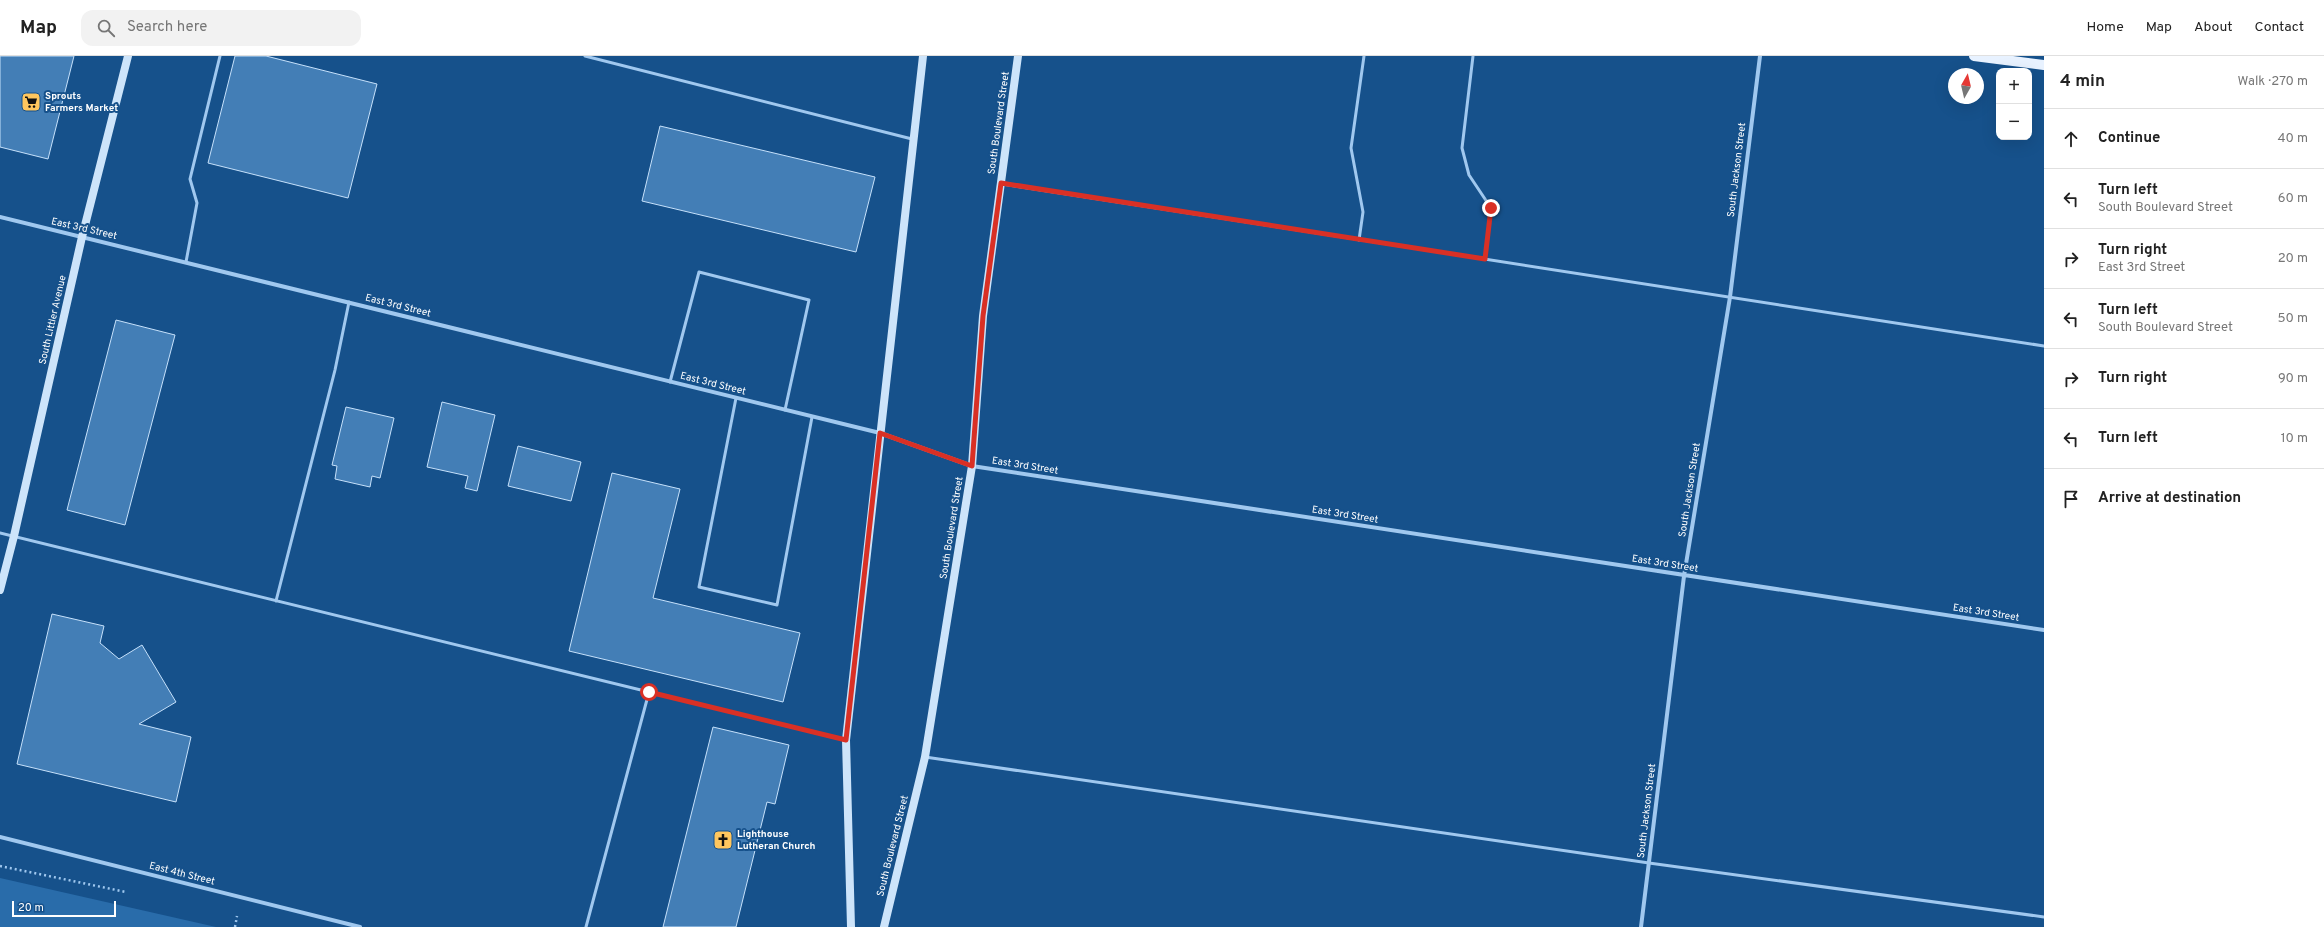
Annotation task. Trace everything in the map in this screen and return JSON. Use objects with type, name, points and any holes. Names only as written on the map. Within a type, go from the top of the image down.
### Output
[{"type":"main road","name":"South Littler Avenue","points":[[0,590],[14,536],[82,237],[128,56]]},
{"type":"main road","points":[[851,927],[846,740],[922,56]]},
{"type":"main road","name":"South Boulevard Street","points":[[884,927],[925,757],[972,466],[983,316],[1018,56]]},
{"type":"main road","points":[[1974,56],[2044,65]]},
{"type":"street","name":"South Jackson Street","points":[[1641,927],[1684,576],[1730,298],[1760,56]]},
{"type":"street","name":"East 3rd Street","points":[[0,217],[880,433],[972,466],[2044,630]]},
{"type":"street","name":"East 4th Street","points":[[0,837],[360,927]]},
{"type":"lane","points":[[186,262],[197,203],[190,179],[220,56]]},
{"type":"lane","points":[[585,56],[912,139]]},
{"type":"lane","points":[[1359,240],[1363,212],[1351,148],[1364,56]]},
{"type":"lane","points":[[1473,56],[1462,148],[1469,175],[1491,208],[1485,259]]},
{"type":"lane","points":[[1001,183],[2044,346]]},
{"type":"lane","points":[[670,382],[699,272],[809,300],[785,410]]},
{"type":"lane","points":[[276,601],[335,370],[349,302]]},
{"type":"lane","points":[[736,398],[699,587],[777,604],[812,417]]},
{"type":"lane","points":[[0,533],[846,740]]},
{"type":"lane","points":[[586,927],[649,692]]},
{"type":"lane","points":[[925,757],[1649,863],[2044,917]]},
{"type":"path","points":[[0,866],[130,893]]},
{"type":"path","points":[[229,914],[237,916],[235,927]]},
{"type":"shaded area","points":[[0,878],[216,927],[0,927]]},
{"type":"building","name":"Sprouts Farmers Market","points":[[0,56],[74,56],[48,159],[0,147]]},
{"type":"building","points":[[235,56],[266,56],[377,84],[348,198],[208,163]]},
{"type":"building","points":[[660,126],[875,177],[856,252],[642,201]]},
{"type":"building","points":[[116,320],[175,335],[125,525],[67,510]]},
{"type":"building","points":[[442,402],[495,415],[477,491],[465,488],[468,476],[427,467]]},
{"type":"building","points":[[346,407],[394,418],[380,478],[372,476],[370,487],[335,479],[337,466],[332,465]]},
{"type":"building","points":[[518,446],[581,462],[571,501],[508,486]]},
{"type":"building","points":[[612,473],[680,489],[653,598],[800,633],[783,702],[569,651]]},
{"type":"building","points":[[52,614],[104,626],[100,643],[119,659],[142,645],[176,702],[139,724],[191,737],[176,802],[17,764]]},
{"type":"building","points":[[713,727],[789,745],[775,804],[767,802],[736,927],[663,927]]},
{"type":"place","name":"Sprouts Farmers Market","points":[[31,102]]},
{"type":"place","name":"Lighthouse Lutheran Church","points":[[723,840]]},
{"type":"route","points":[[649,692],[846,740],[880,433],[972,466],[983,316],[1001,183],[1485,259],[1491,208]]}]
